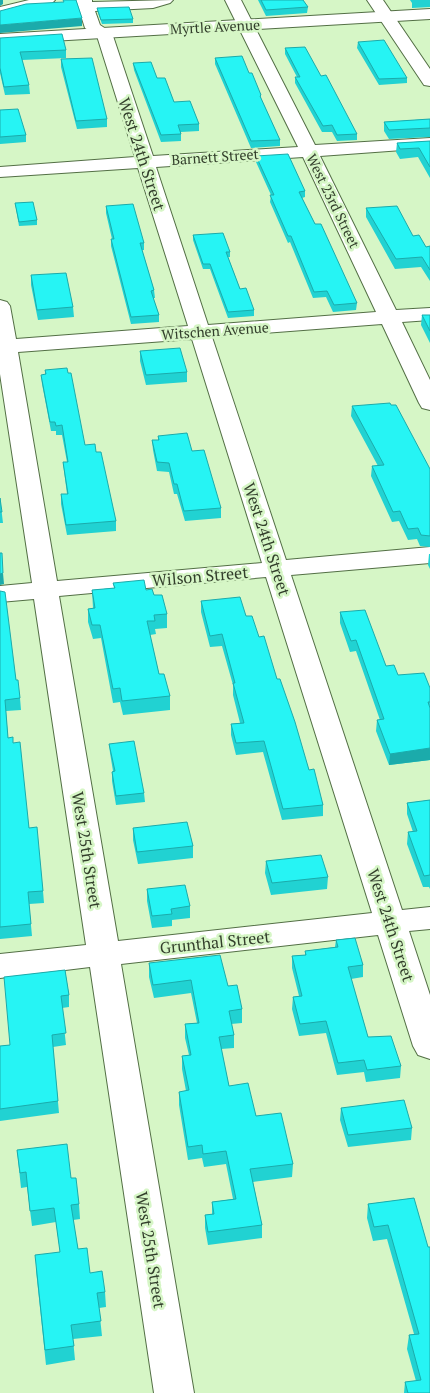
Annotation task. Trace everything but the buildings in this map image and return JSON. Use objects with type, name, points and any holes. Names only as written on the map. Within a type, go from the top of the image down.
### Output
[{"type":"street","points":[[0,12],[46,0]]},
{"type":"street","points":[[104,33],[93,28],[85,4],[153,3],[165,0]]},
{"type":"street","name":"West 23rd Street","points":[[233,0],[247,25],[430,402]]},
{"type":"street","points":[[375,0],[430,81]]},
{"type":"street","name":"Myrtle Avenue","points":[[0,39],[430,14]]},
{"type":"street","name":"West 24th Street","points":[[104,33],[430,1046]]},
{"type":"street","name":"Barnett Street","points":[[0,172],[430,143]]},
{"type":"street","name":"West 25th Street","points":[[0,306],[3,347],[45,590],[174,1393]]},
{"type":"street","name":"Witschen Avenue","points":[[3,347],[430,314]]},
{"type":"street","name":"Wilson Street","points":[[0,594],[430,555]]},
{"type":"street","name":"Grunthal Street","points":[[0,966],[430,918]]}]
